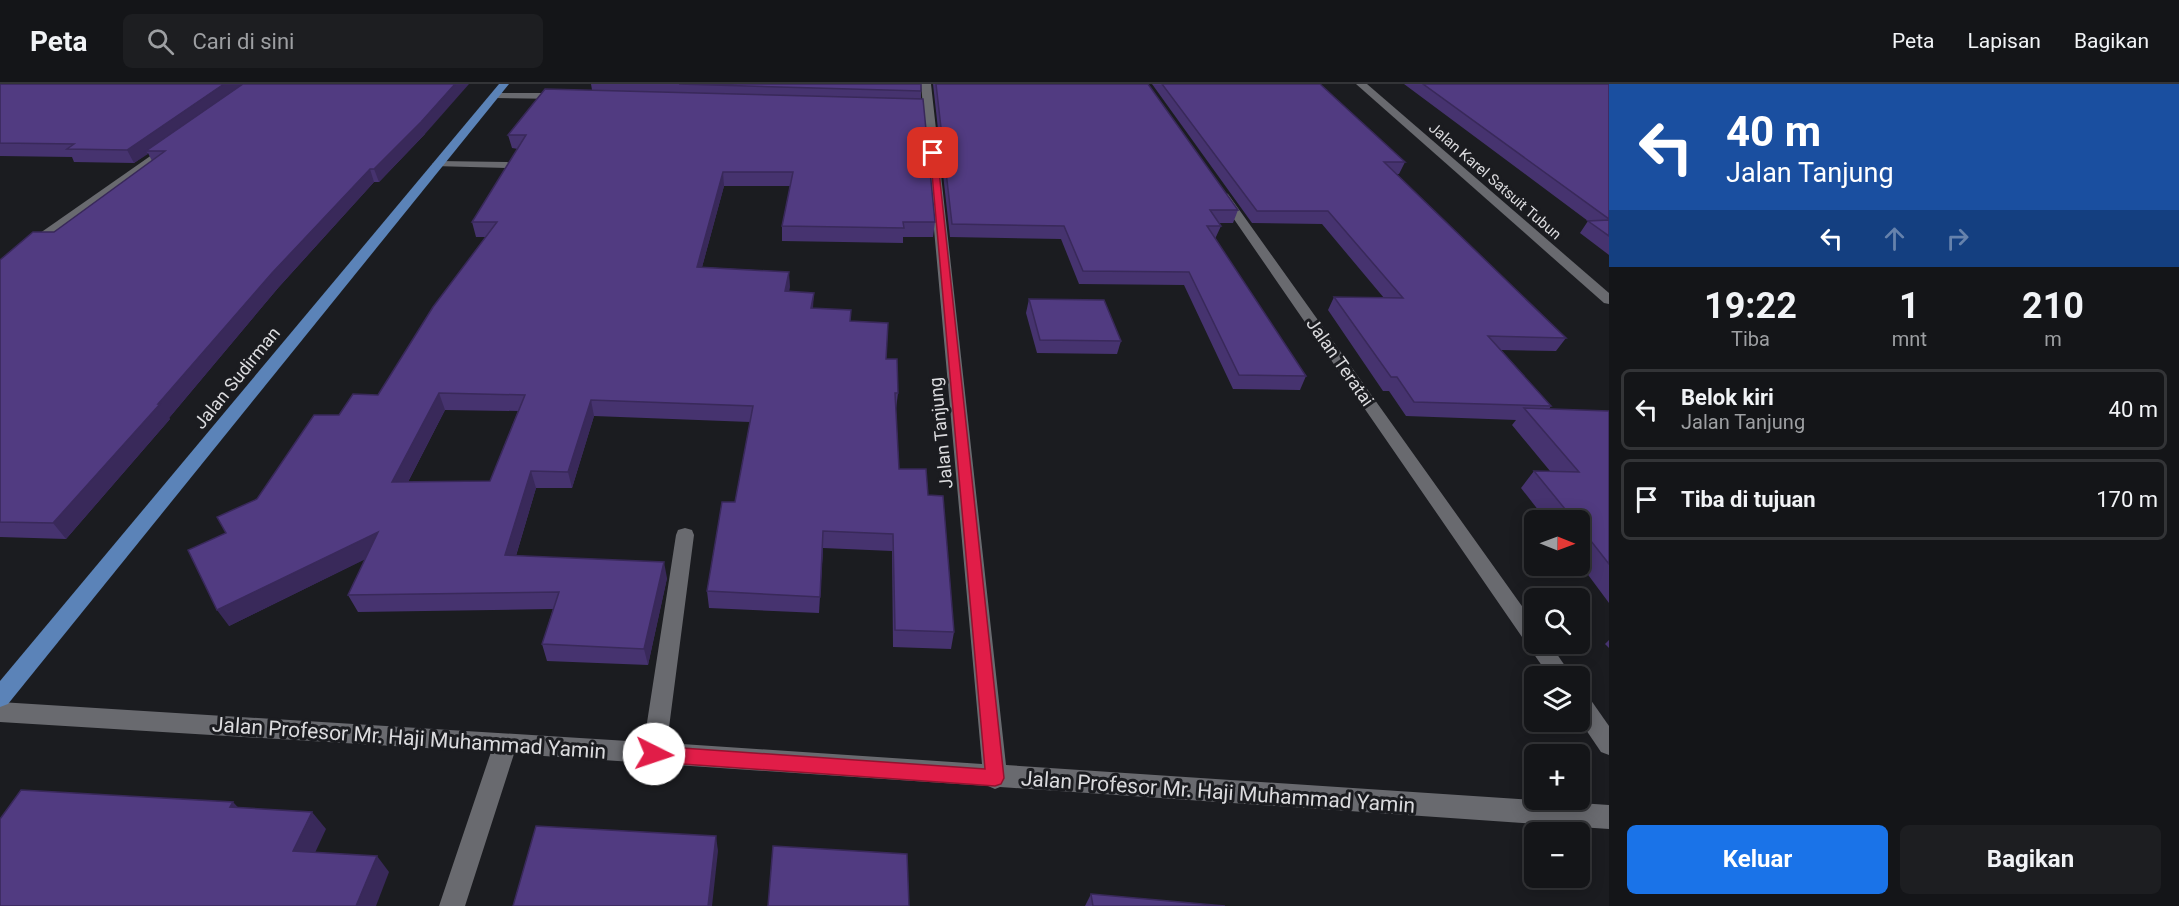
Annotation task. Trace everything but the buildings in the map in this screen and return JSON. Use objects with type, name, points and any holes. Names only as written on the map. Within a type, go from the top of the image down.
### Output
[{"type":"main road","name":"Jalan Sudirman","points":[[0,697],[500,89]]},
{"type":"street","name":"Jalan Tanjung","points":[[926,84],[922,107],[995,778]]},
{"type":"street","name":"Jalan Karel Satsuit Tubun","points":[[1360,84],[1609,300]]},
{"type":"street","points":[[500,89],[578,97]]},
{"type":"street","points":[[0,267],[180,138]]},
{"type":"street","points":[[438,164],[507,165]]},
{"type":"street","name":"Jalan Teratai","points":[[1213,181],[1524,625]]},
{"type":"street","points":[[654,754],[685,535]]},
{"type":"street","name":"Jalan Profesor Mr. Haji Muhammad Yamin","points":[[0,712],[506,743],[995,778],[1609,817]]},
{"type":"street","points":[[1590,717],[1609,745]]},
{"type":"street","points":[[452,906],[506,743]]},
{"type":"route","points":[[654,754],[995,778],[933,153]]}]
